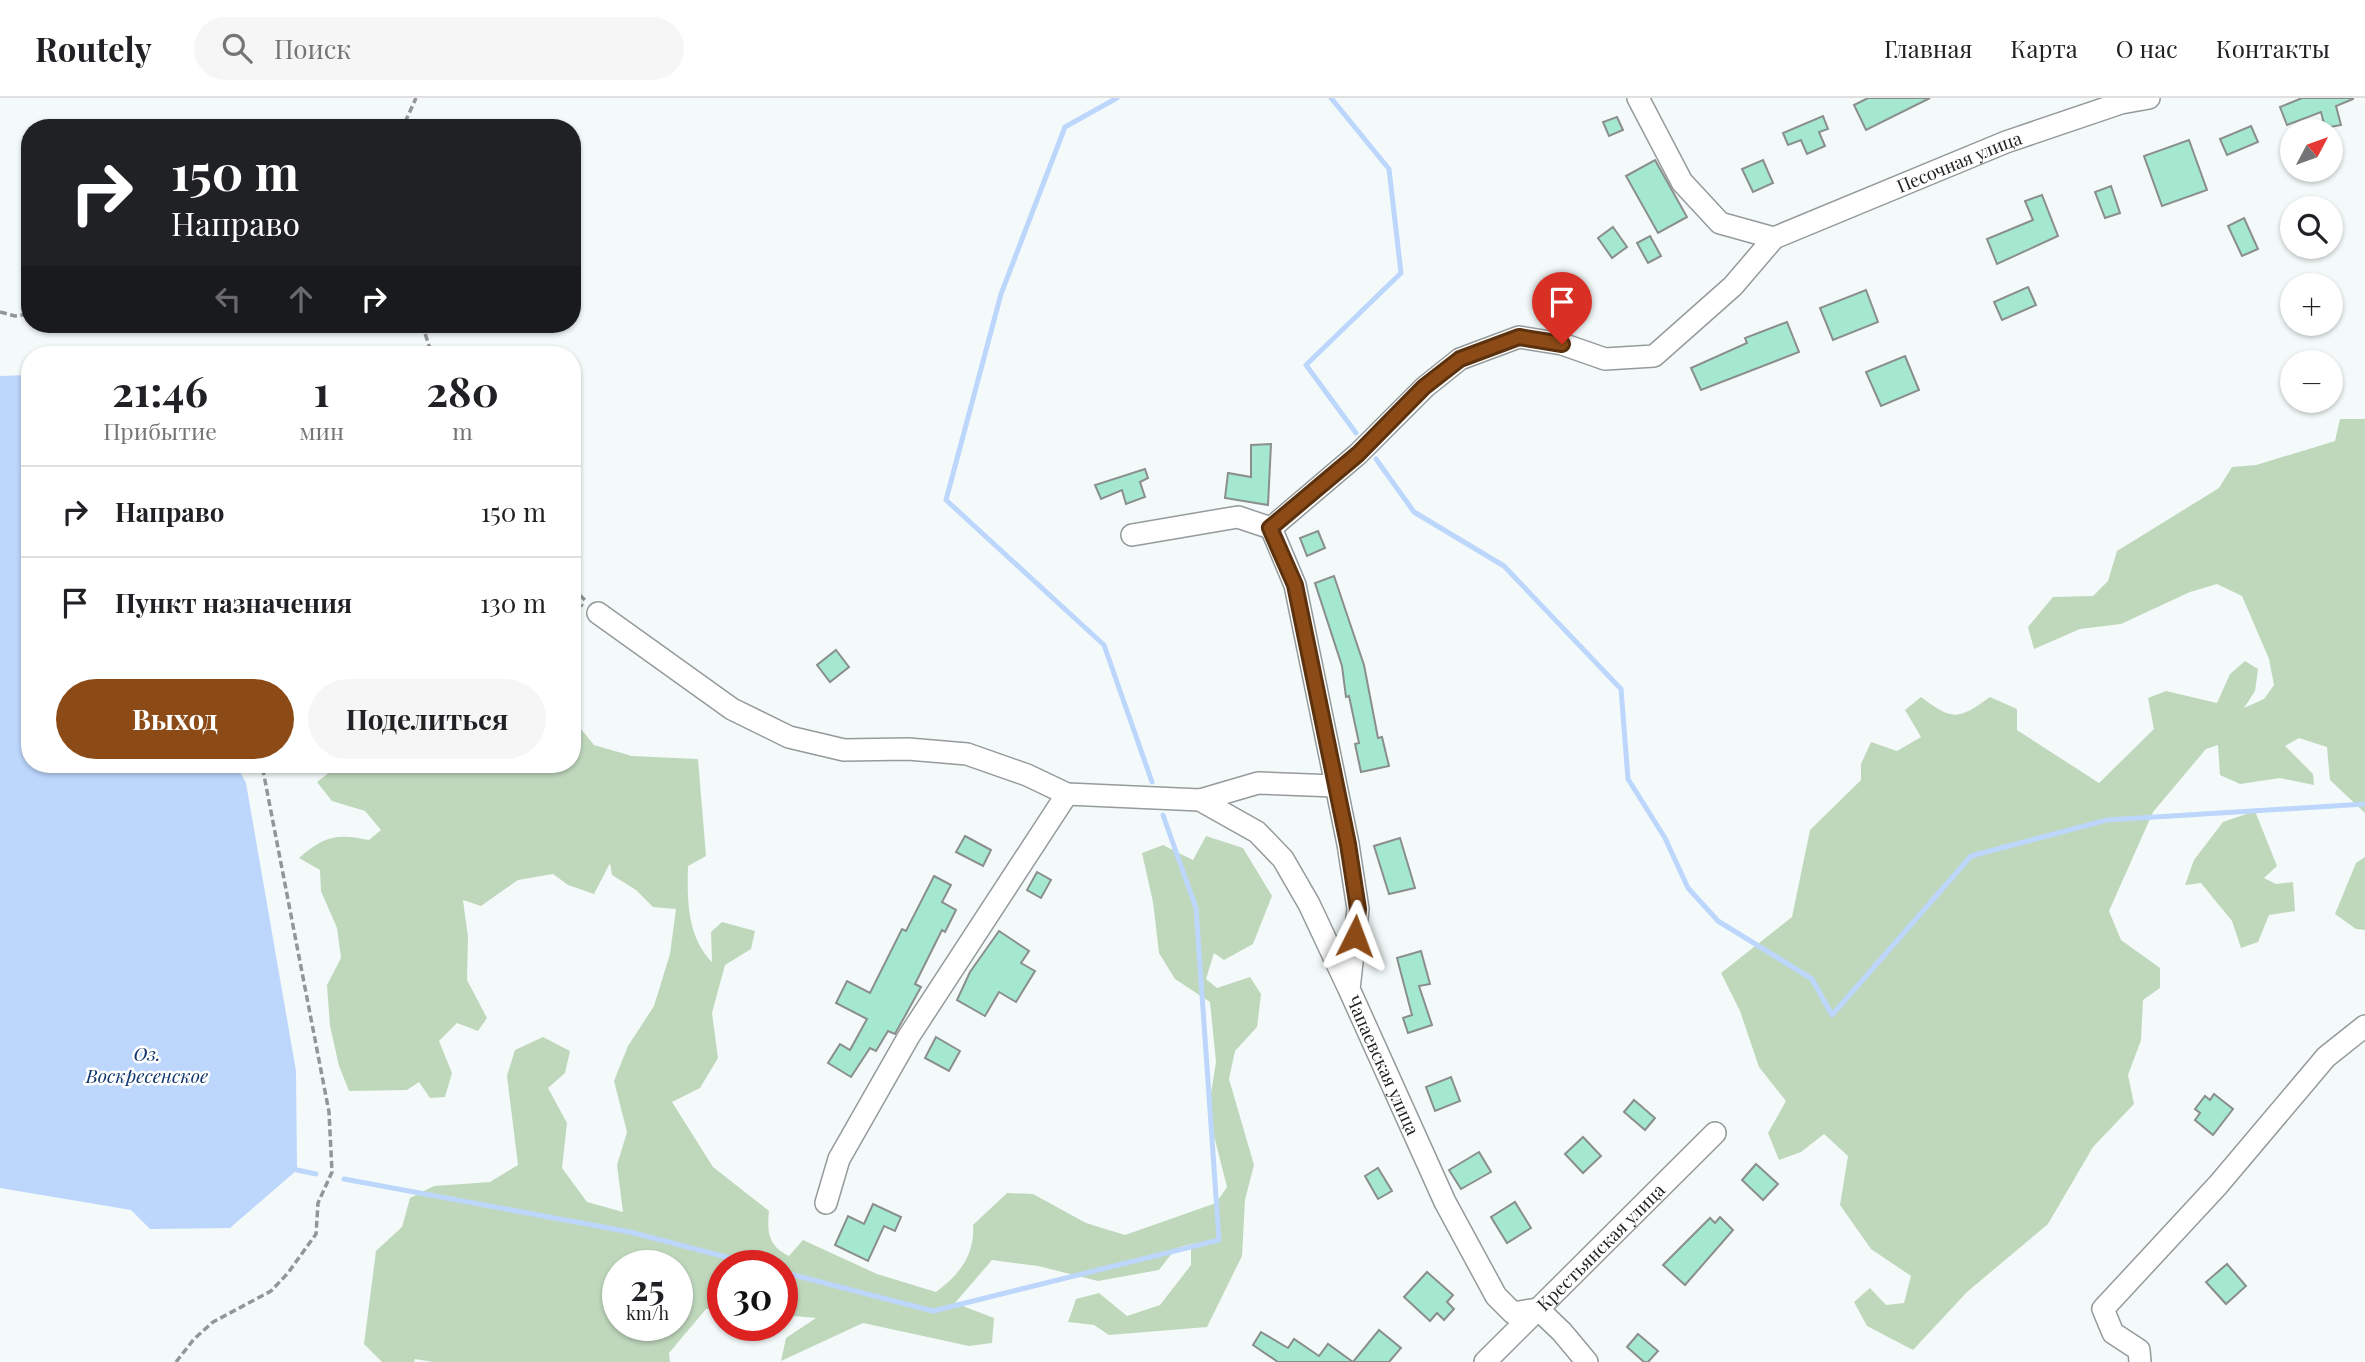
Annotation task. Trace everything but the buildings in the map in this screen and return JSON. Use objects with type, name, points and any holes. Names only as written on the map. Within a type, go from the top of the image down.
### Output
[{"type":"street","points":[[1132,535],[1238,517],[1270,528],[1358,454],[1424,387],[1460,359],[1519,337],[1562,344],[1605,359],[1654,356],[1733,286],[1774,238],[1720,223],[1682,182],[1638,98]]},
{"type":"street","name":"Песочная улица","points":[[1774,238],[2006,142],[2122,103],[2149,98]]},
{"type":"street","name":"Чапаевская улица","points":[[1270,528],[1295,585],[1348,844],[1358,909],[1349,989],[1445,1202],[1496,1296],[1513,1313],[1538,1310]]},
{"type":"street","points":[[598,613],[732,709],[789,737],[845,750],[908,749],[967,754],[1027,775],[1067,794],[1200,800],[1258,783],[1335,786]]},
{"type":"street","points":[[826,1203],[839,1158],[909,1036],[1067,794]]},
{"type":"street","points":[[1200,800],[1257,832],[1283,859],[1309,904],[1349,989]]},
{"type":"street","points":[[2140,1362],[2139,1350],[2113,1333],[2103,1309],[2218,1185],[2326,1057],[2365,1027]]},
{"type":"street","name":"Крестьянская улица","points":[[1485,1362],[1715,1133]]},
{"type":"street","points":[[1538,1310],[1562,1332],[1587,1362]]},
{"type":"path","points":[[406,119],[416,98]]},
{"type":"path","points":[[0,312],[21,315]]},
{"type":"path","points":[[176,1362],[194,1339],[213,1322],[271,1291],[288,1273],[316,1234],[318,1203],[332,1172],[329,1112],[264,773]]},
{"type":"green space","points":[[2340,419],[2365,419],[2365,813],[2330,780],[2327,747],[2299,738],[2285,746],[2313,774],[2314,785],[2280,778],[2240,784],[2220,775],[2218,745],[2206,749],[2153,812],[2109,911],[2121,940],[2160,968],[2160,988],[2143,1000],[2141,1040],[2128,1075],[2134,1104],[2093,1147],[2048,1224],[1967,1292],[1913,1350],[1867,1326],[1854,1302],[1870,1288],[1886,1305],[1904,1303],[1911,1276],[1871,1249],[1840,1205],[1848,1156],[1824,1134],[1801,1152],[1779,1160],[1768,1133],[1786,1101],[1759,1067],[1740,1011],[1721,973],[1792,917],[1810,830],[1861,780],[1861,764],[1871,742],[1897,751],[1921,737],[1905,710],[1921,697],[1948,714],[1956,715],[1970,710],[1990,697],[2017,709],[2017,730],[2099,783],[2154,729],[2148,698],[2166,691],[2217,703],[2230,674],[2245,661],[2258,669],[2255,691],[2244,708],[2264,699],[2274,685],[2269,659],[2242,596],[2217,584],[2190,592],[2121,624],[2080,629],[2034,649],[2028,627],[2053,597],[2093,596],[2108,581],[2117,551],[2219,488],[2232,467],[2256,465],[2335,441]]},
{"type":"green space","points":[[581,729],[594,745],[632,756],[698,759],[706,856],[688,866],[693,929],[712,962],[711,932],[722,922],[755,931],[751,949],[725,965],[712,1013],[718,1058],[700,1088],[672,1102],[713,1167],[769,1211],[770,1238],[780,1250],[707,1250],[707,1309],[693,1324],[693,1250],[602,1250],[602,1341],[679,1341],[669,1353],[670,1362],[433,1362],[415,1359],[414,1362],[382,1362],[364,1344],[376,1251],[402,1227],[410,1198],[434,1186],[490,1182],[518,1165],[507,1076],[515,1050],[543,1037],[570,1051],[565,1073],[548,1088],[567,1123],[562,1168],[587,1202],[623,1212],[617,1165],[627,1132],[614,1081],[628,1046],[654,1006],[670,954],[676,909],[653,907],[636,890],[612,875],[610,863],[594,894],[568,885],[553,874],[518,880],[481,906],[463,900],[468,937],[467,980],[487,1018],[478,1031],[457,1023],[439,1041],[452,1073],[445,1097],[430,1098],[419,1082],[407,1090],[349,1091],[339,1066],[330,1026],[327,985],[341,958],[337,928],[321,891],[320,870],[299,858],[331,838],[369,840],[381,830],[365,811],[332,801],[317,782],[329,773],[581,773]]},
{"type":"green space","points":[[2255,811],[2277,866],[2264,878],[2276,884],[2293,882],[2295,911],[2269,915],[2258,942],[2241,948],[2232,921],[2201,883],[2185,885],[2194,860],[2223,822]]},
{"type":"green space","points":[[1206,836],[1243,848],[1272,896],[1253,944],[1224,960],[1214,953],[1206,979],[1217,988],[1250,977],[1261,994],[1257,1027],[1235,1051],[1229,1079],[1254,1165],[1245,1200],[1242,1256],[1207,1327],[1109,1335],[1094,1325],[1068,1322],[1076,1299],[1099,1293],[1127,1316],[1160,1305],[1191,1265],[1191,1244],[1176,1248],[1159,1270],[1098,1281],[1038,1266],[992,1260],[955,1303],[994,1318],[992,1343],[969,1346],[863,1323],[781,1361],[785,1341],[798,1341],[798,1330],[816,1318],[798,1316],[798,1250],[794,1250],[803,1240],[877,1274],[936,1292],[952,1279],[964,1263],[971,1246],[973,1225],[1007,1193],[1033,1194],[1086,1223],[1125,1235],[1216,1203],[1227,1187],[1208,1112],[1216,1062],[1210,1002],[1175,979],[1159,953],[1153,902],[1142,853],[1163,845],[1193,860]]},
{"type":"green space","points":[[2365,857],[2365,930],[2356,929],[2335,914],[2356,863]]},
{"type":"water","name":"Оз. Воскресенское","points":[[21,375],[21,773],[240,773],[246,783],[296,1071],[297,1170],[230,1228],[150,1229],[131,1210],[0,1188],[0,376]]},
{"type":"waterway","points":[[1117,98],[1065,127],[1001,294],[946,500],[1104,645],[1152,782]]},
{"type":"waterway","points":[[1331,98],[1389,169],[1401,273],[1306,365],[1356,433]]},
{"type":"waterway","points":[[1376,459],[1414,512],[1504,566],[1621,689],[1628,779],[1665,838],[1688,888],[1718,921],[1812,979],[1832,1015],[1971,856],[2107,820],[2365,804]]},
{"type":"waterway","points":[[798,1276],[933,1311],[1219,1240],[1196,908],[1163,815]]},
{"type":"waterway","points":[[297,1170],[316,1174]]},
{"type":"waterway","points":[[344,1179],[630,1232],[707,1252]]},
{"type":"route","points":[[1355,936],[1358,909],[1348,844],[1295,585],[1270,528],[1358,454],[1424,387],[1460,359],[1519,337],[1562,344]]}]
